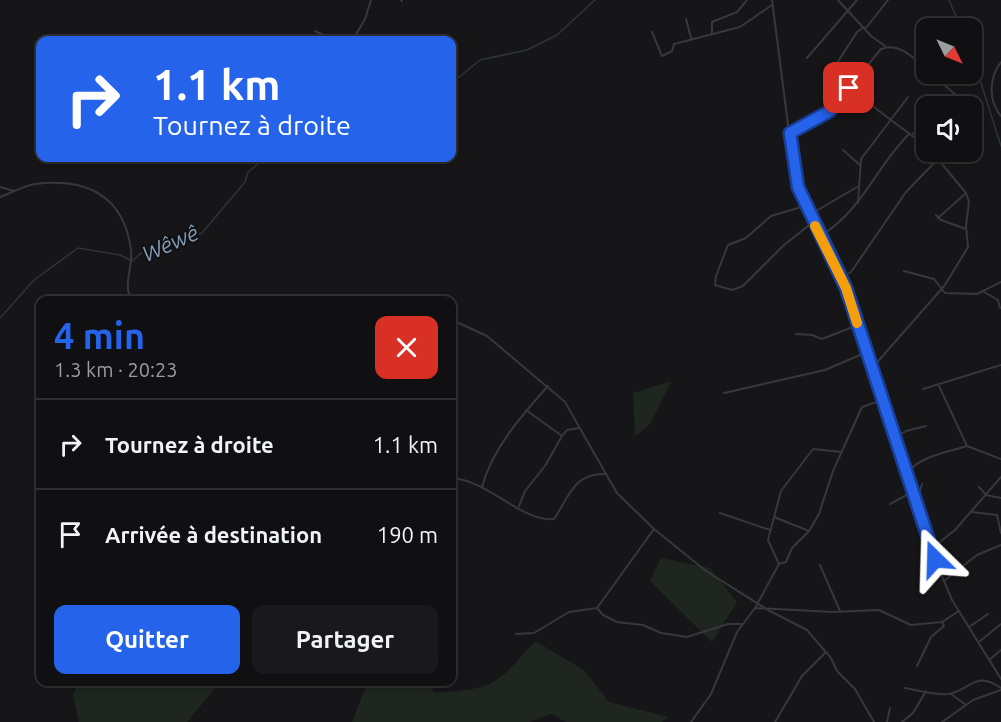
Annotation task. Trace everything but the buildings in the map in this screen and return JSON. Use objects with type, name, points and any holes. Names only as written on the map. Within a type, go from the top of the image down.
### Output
[{"type":"street","points":[[355,36],[365,19],[370,0]]},
{"type":"street","points":[[712,34],[712,22],[737,12],[747,0]]},
{"type":"street","points":[[772,0],[794,171],[805,206],[841,278],[873,368],[931,549],[944,581],[959,611],[1001,679]]},
{"type":"street","points":[[838,0],[871,36],[886,46],[901,49],[916,61]]},
{"type":"street","points":[[807,58],[857,0]]},
{"type":"street","points":[[888,0],[865,27],[857,32],[830,72],[916,138]]},
{"type":"street","points":[[652,32],[662,56],[672,51],[674,44],[740,27],[773,5]]},
{"type":"street","points":[[687,19],[691,38]]},
{"type":"street","points":[[315,31],[324,36]]},
{"type":"street","points":[[790,133],[830,111],[880,49],[886,46]]},
{"type":"street","points":[[1001,62],[994,70],[990,90],[1001,116]]},
{"type":"street","points":[[943,84],[958,96]]},
{"type":"street","points":[[858,203],[857,187],[861,159],[908,97]]},
{"type":"street","points":[[820,236],[839,224],[858,203],[916,129]]},
{"type":"street","points":[[843,150],[860,165]]},
{"type":"street","points":[[841,278],[851,272],[906,192],[935,162]]},
{"type":"street","points":[[873,368],[944,286],[966,253],[969,202],[966,193],[940,162]]},
{"type":"street","points":[[0,197],[33,184],[96,190],[112,203],[126,230],[131,251],[129,296]]},
{"type":"street","points":[[0,187],[14,191]]},
{"type":"street","points":[[810,215],[857,187]]},
{"type":"street","points":[[966,193],[937,217],[966,229]]},
{"type":"street","points":[[805,206],[771,216],[746,238],[728,244],[715,285],[732,290],[743,286],[784,245],[813,222]]},
{"type":"street","points":[[904,271],[934,279],[944,286],[948,293],[984,292],[1001,282]]},
{"type":"street","points":[[984,292],[998,300],[1000,308]]},
{"type":"street","points":[[456,322],[487,336],[566,402],[617,493],[654,529],[706,571],[768,610],[807,630],[826,652],[837,671],[855,689],[874,722]]},
{"type":"street","points":[[796,334],[812,335],[822,339],[858,325]]},
{"type":"street","points":[[724,393],[825,370],[867,352]]},
{"type":"street","points":[[923,389],[939,386],[1001,365]]},
{"type":"street","points":[[482,487],[486,473],[513,425],[548,386]]},
{"type":"street","points":[[939,386],[967,446]]},
{"type":"street","points":[[691,722],[711,694],[742,624],[759,603],[779,564],[786,562],[792,548],[809,531],[862,407],[882,400]]},
{"type":"street","points":[[526,410],[562,436]]},
{"type":"street","points":[[894,438],[906,431],[926,426]]},
{"type":"street","points":[[519,507],[525,491],[545,466],[562,436],[567,430],[579,428]]},
{"type":"street","points":[[906,474],[913,465],[925,459],[967,446],[1001,459]]},
{"type":"street","points":[[779,564],[768,540],[781,491],[813,449],[842,452]]},
{"type":"street","points":[[456,479],[472,482],[534,517],[554,519],[576,483],[590,474],[606,474]]},
{"type":"street","points":[[931,549],[955,530],[1001,477]]},
{"type":"street","points":[[916,504],[922,484]]},
{"type":"street","points":[[979,487],[986,495],[1001,498]]},
{"type":"street","points":[[890,504],[912,492]]},
{"type":"street","points":[[972,512],[997,514],[1001,533]]},
{"type":"street","points":[[720,513],[770,531]]},
{"type":"street","points":[[774,517],[809,531]]},
{"type":"street","points":[[516,634],[534,633],[569,612],[597,608],[654,529]]},
{"type":"street","points":[[944,581],[977,555],[1001,545]]},
{"type":"street","points":[[925,565],[935,559]]},
{"type":"street","points":[[820,565],[840,611]]},
{"type":"street","points":[[597,608],[603,615],[617,622],[643,625],[661,633],[687,637],[728,624],[742,624]]},
{"type":"street","points":[[755,608],[879,610],[911,625],[942,622],[959,611]]},
{"type":"street","points":[[969,627],[988,614]]},
{"type":"street","points":[[917,666],[931,637],[944,626],[942,622]]},
{"type":"street","points":[[979,642],[1001,624]]},
{"type":"street","points":[[989,660],[1001,650]]},
{"type":"street","points":[[775,722],[802,676],[826,652]]},
{"type":"street","points":[[998,673],[1001,669]]},
{"type":"street","points":[[942,722],[966,705],[1001,689],[989,680],[982,679],[950,694]]},
{"type":"street","points":[[905,688],[950,694],[966,705]]},
{"type":"street","points":[[902,722],[913,713],[926,691]]},
{"type":"street","points":[[887,722],[890,708]]},
{"type":"shaded area","points":[[672,381],[650,424],[635,436],[633,393]]},
{"type":"shaded area","points":[[661,558],[710,568],[737,602],[712,642],[650,581]]},
{"type":"shaded area","points":[[535,641],[584,670],[609,702],[669,717],[662,722],[566,722],[551,714],[529,722],[352,722],[366,686],[430,686],[434,692],[470,689],[492,682],[511,667]]},
{"type":"shaded area","points":[[77,686],[217,686],[187,722],[79,722],[73,695]]},
{"type":"waterway","name":"Wêwê","points":[[456,80],[480,60],[527,50],[557,35],[595,0]]},
{"type":"waterway","points":[[949,0],[957,18]]},
{"type":"waterway","points":[[981,84],[1001,146]]},
{"type":"waterway","name":"Wêwê","points":[[0,318],[34,280],[78,248],[120,255],[132,261],[145,250],[202,233],[245,182],[248,172],[260,162]]},
{"type":"slow traffic","points":[[815,226],[846,288],[857,323]]},
{"type":"route","points":[[849,88],[830,111],[790,133],[794,171],[805,206],[846,288],[925,536],[935,559]]}]
